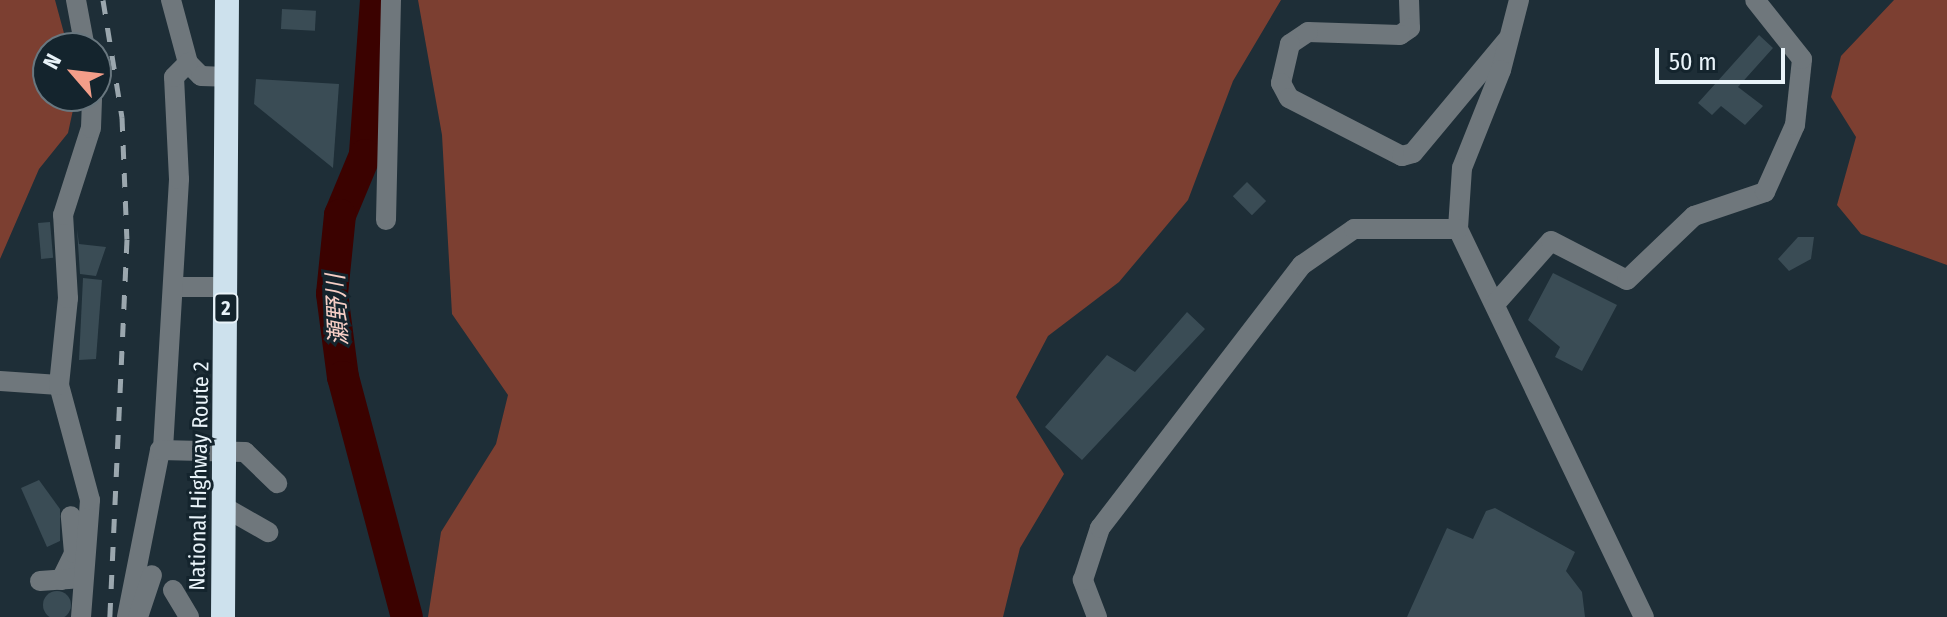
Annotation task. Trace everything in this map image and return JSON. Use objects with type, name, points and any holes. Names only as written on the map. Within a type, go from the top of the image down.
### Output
[{"type":"highway","name":"National Highway Route 2","points":[[223,617],[227,0]]},
{"type":"street","points":[[76,0],[82,32]]},
{"type":"street","points":[[171,0],[188,63],[201,76],[226,77]]},
{"type":"street","points":[[386,220],[391,0]]},
{"type":"street","points":[[1409,0],[1410,28],[1400,35],[1308,32],[1290,44],[1281,83],[1289,98],[1385,151],[1413,153],[1513,33]]},
{"type":"street","points":[[1519,0],[1513,33],[1462,168],[1458,229],[1644,617]]},
{"type":"street","points":[[1495,304],[1551,241],[1627,280],[1694,216],[1765,192],[1795,125],[1802,59],[1755,0]]},
{"type":"street","points":[[127,617],[163,449],[180,146],[174,77],[188,63]]},
{"type":"street","points":[[81,617],[88,579],[90,500],[59,385],[69,360],[63,215],[91,128],[92,112]]},
{"type":"street","points":[[1097,617],[1083,580],[1100,528],[1302,265],[1354,229],[1458,229]]},
{"type":"street","points":[[173,287],[225,287]]},
{"type":"street","points":[[0,381],[59,385]]},
{"type":"street","points":[[163,449],[249,454],[277,483]]},
{"type":"street","points":[[224,507],[268,532]]},
{"type":"street","points":[[71,516],[74,553],[51,580],[88,579]]},
{"type":"street","points":[[138,617],[152,575]]},
{"type":"street","points":[[173,590],[189,617]]},
{"type":"shaded area","points":[[0,0],[55,0],[64,32],[32,32],[32,112],[73,112],[68,133],[39,169],[0,259]]},
{"type":"shaded area","points":[[418,0],[1281,0],[1233,81],[1188,200],[1119,282],[1048,336],[1016,397],[1064,474],[1020,548],[1003,617],[428,617],[441,532],[496,444],[508,395],[452,314],[442,135]]},
{"type":"shaded area","points":[[1894,0],[1947,0],[1947,265],[1861,234],[1837,205],[1856,137],[1831,97],[1841,56]]},
{"type":"building","points":[[282,9],[316,11],[315,31],[281,29]]},
{"type":"building","points":[[1759,35],[1773,48],[1738,87],[1763,106],[1745,125],[1721,106],[1712,115],[1698,103]]},
{"type":"building","points":[[256,79],[339,84],[333,168],[254,104]]},
{"type":"building","points":[[1247,182],[1266,201],[1252,215],[1233,196]]},
{"type":"building","points":[[50,222],[53,258],[41,259],[38,223]]},
{"type":"building","points":[[77,229],[79,244],[106,247],[96,276],[80,274]]},
{"type":"building","points":[[1798,237],[1814,237],[1811,259],[1789,271],[1778,259]]},
{"type":"building","points":[[1553,273],[1617,305],[1582,371],[1555,357],[1560,347],[1528,320]]},
{"type":"building","points":[[83,278],[102,280],[96,359],[79,360]]},
{"type":"building","points":[[1187,312],[1205,329],[1082,460],[1045,427],[1107,355],[1135,372]]},
{"type":"building","points":[[39,480],[60,509],[60,541],[47,547],[21,488]]},
{"type":"building","points":[[1495,508],[1575,552],[1566,571],[1582,592],[1585,617],[1407,617],[1447,528],[1473,539],[1486,511]]},
{"type":"building","points":[[57,591],[67,595],[71,605],[67,615],[57,619],[47,615],[43,605],[47,595]]},
{"type":"waterway","name":"瀬野川","points":[[376,0],[365,155],[340,215],[332,294],[343,377],[407,617]]},
{"type":"railway","points":[[103,0],[122,117],[127,239],[110,617]]}]
